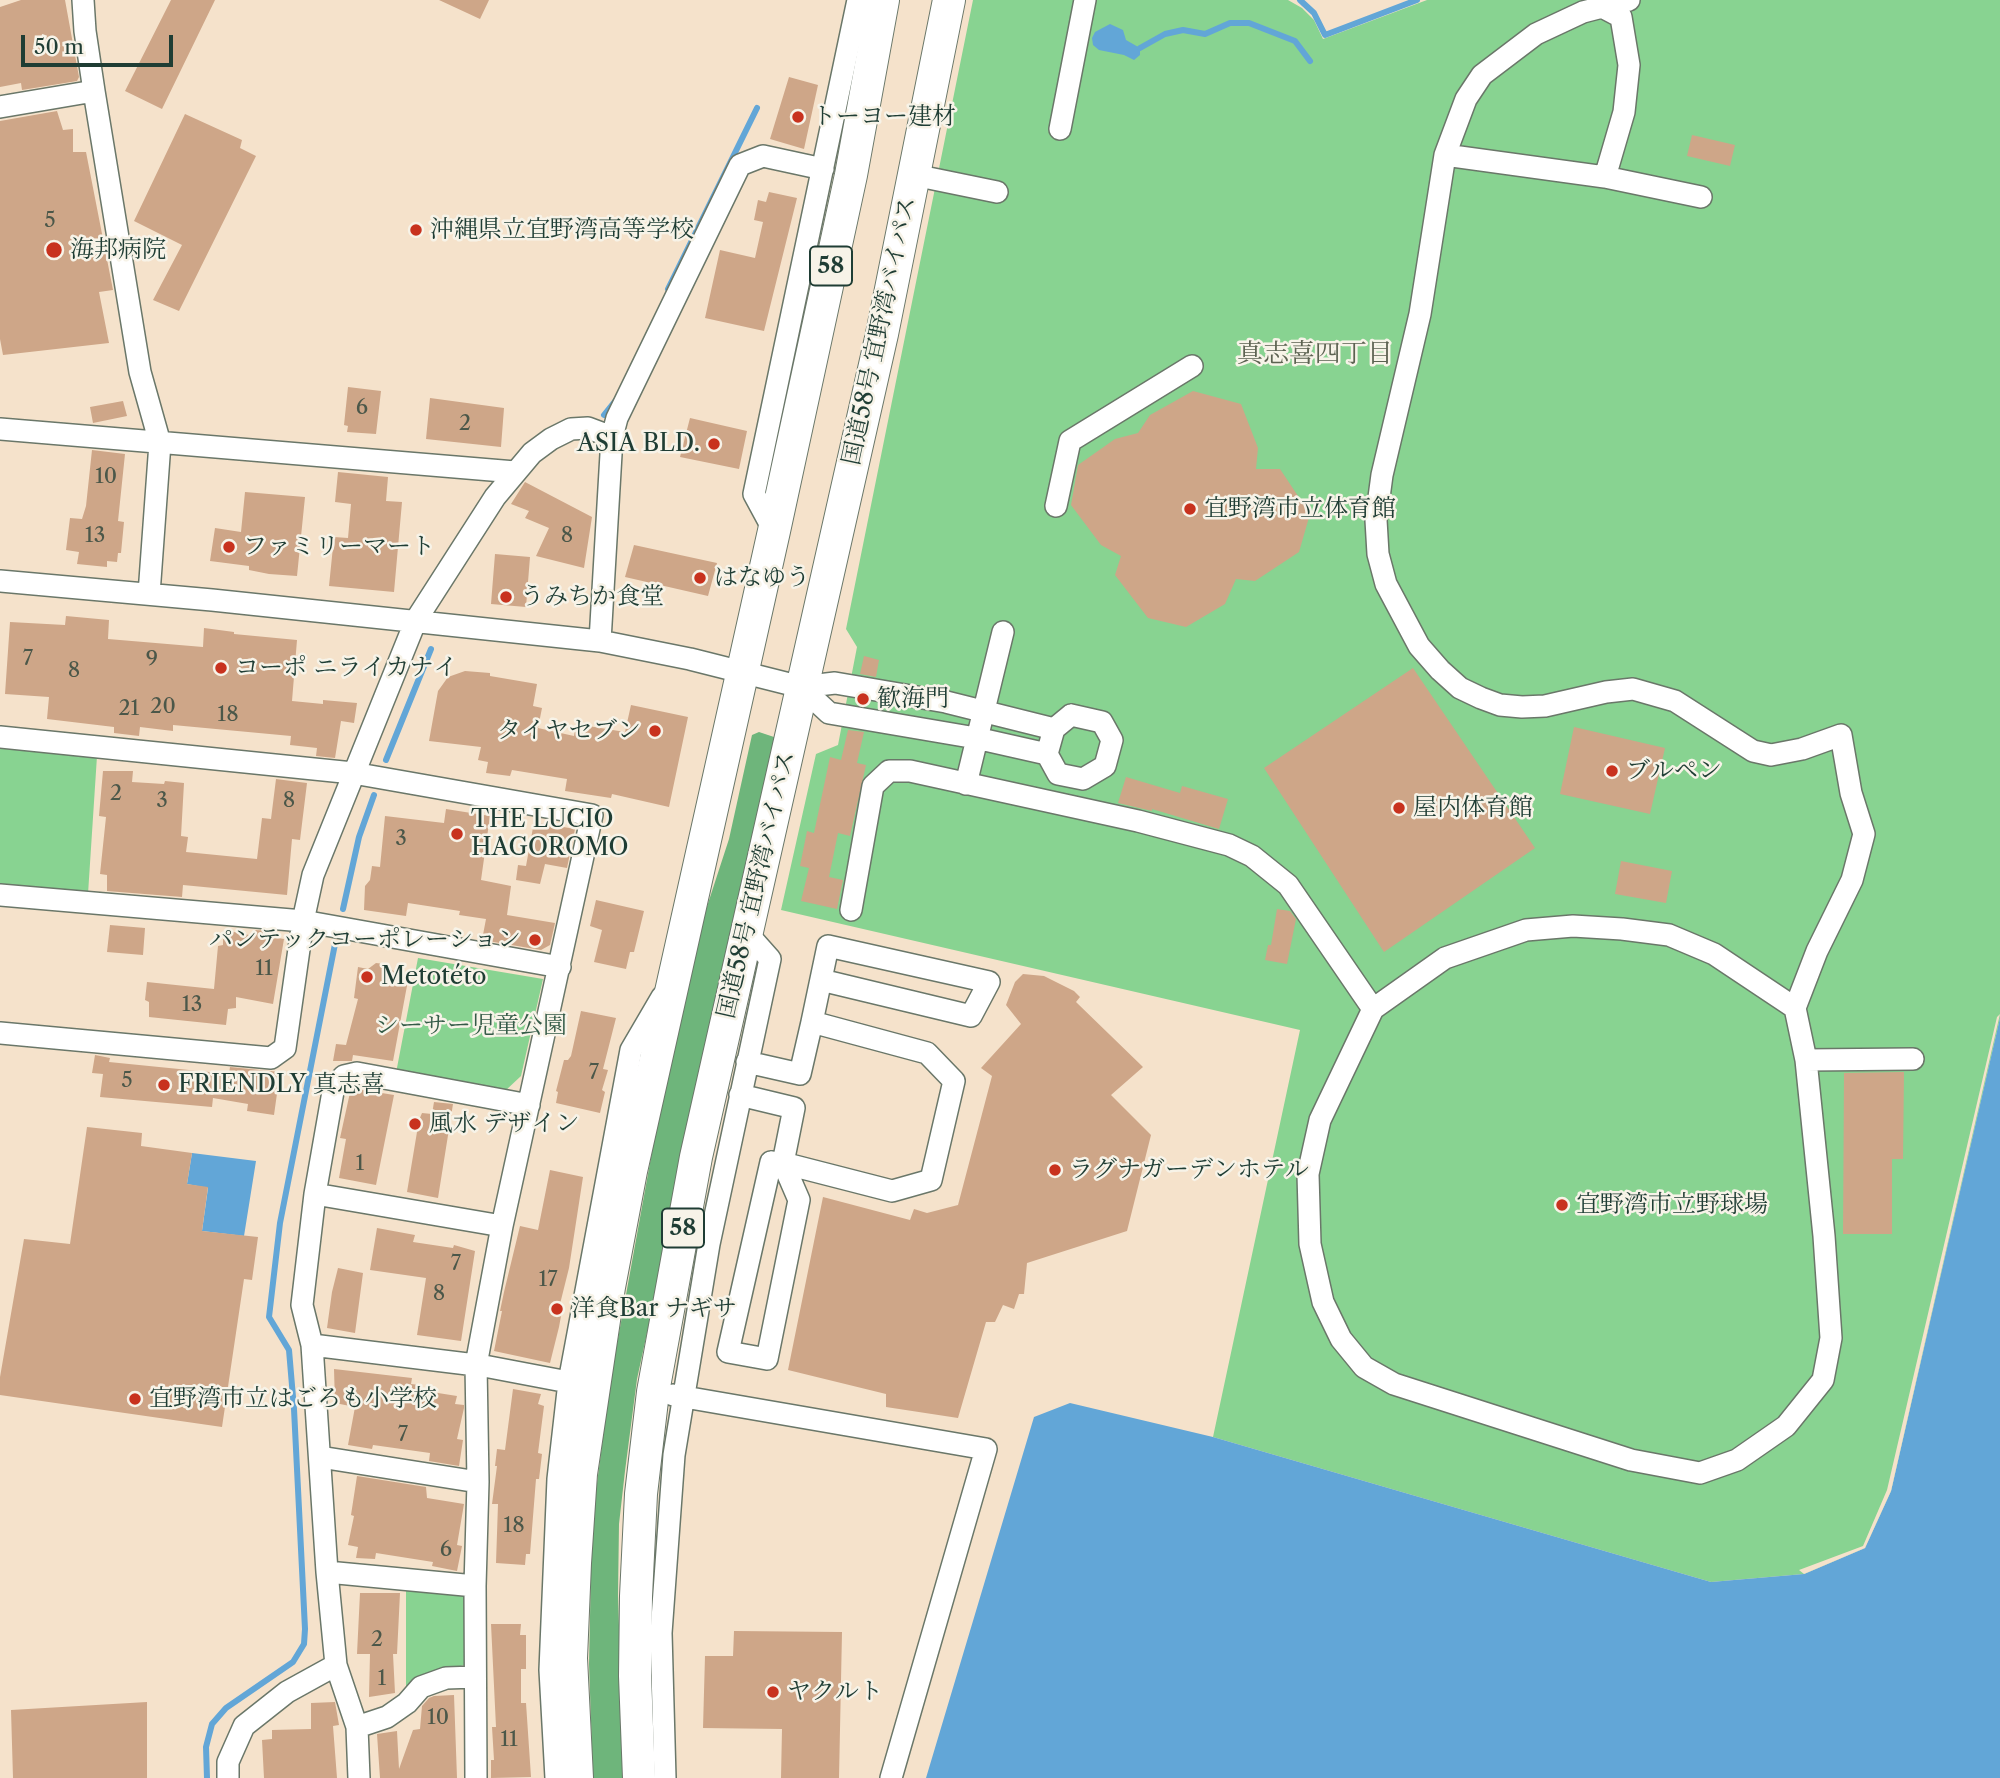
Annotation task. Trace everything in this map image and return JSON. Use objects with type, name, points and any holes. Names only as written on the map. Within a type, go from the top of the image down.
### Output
[{"type":"highway","name":"58","points":[[577,1778],[571,1658],[581,1474],[581,1384],[774,531],[851,175],[883,0]]},
{"type":"highway","name":"国道58号 宜野湾バイパス","points":[[639,1778],[635,1676],[641,1494],[668,1394],[696,1157],[882,334],[948,0]]},
{"type":"street","points":[[83,0],[94,91],[140,372],[160,443],[149,594]]},
{"type":"street","points":[[774,531],[754,494],[858,0]]},
{"type":"street","points":[[1060,129],[1085,0]]},
{"type":"street","points":[[1629,0],[1602,3],[1536,34],[1482,75],[1466,99],[1445,155],[1420,314],[1382,475],[1376,520],[1378,554],[1386,584],[1419,646],[1460,688],[1500,705],[1545,706],[1606,691],[1633,690],[1675,701],[1753,751],[1771,755],[1802,749],[1841,735],[1851,793],[1864,834],[1852,880],[1817,951],[1795,1008],[1806,1060],[1824,1236],[1831,1338],[1823,1380],[1786,1426],[1737,1460],[1700,1473],[1630,1460],[1394,1384],[1364,1367],[1340,1339],[1323,1302],[1310,1244],[1308,1174],[1320,1120],[1373,1009],[1445,958],[1526,930],[1573,926],[1669,935],[1714,954],[1795,1008]]},
{"type":"street","points":[[1602,3],[1621,18],[1629,65],[1624,112],[1605,177]]},
{"type":"street","points":[[0,107],[94,91]]},
{"type":"street","points":[[1445,155],[1605,177],[1701,198]]},
{"type":"street","points":[[600,641],[612,438],[617,418],[740,165],[763,156],[823,169]]},
{"type":"street","points":[[914,175],[997,192]]},
{"type":"street","points":[[1056,506],[1070,441],[1192,366]]},
{"type":"street","points":[[0,1033],[271,1058],[285,1048],[303,921],[313,875],[416,620],[495,497],[532,453],[571,429],[588,428],[612,438]]},
{"type":"street","points":[[0,429],[515,472]]},
{"type":"street","points":[[0,581],[416,620],[600,641],[801,687],[835,682],[946,702],[1054,729]]},
{"type":"street","points":[[966,784],[1003,632]]},
{"type":"street","points":[[801,687],[829,713],[976,738],[1047,754]]},
{"type":"street","points":[[1071,715],[1102,722],[1112,740],[1105,766],[1083,779],[1058,774],[1047,754],[1054,729],[1071,715]]},
{"type":"street","points":[[0,737],[353,773],[592,815],[502,1226],[476,1365],[476,1778]]},
{"type":"street","points":[[851,910],[873,786],[889,771],[910,771],[1138,821],[1229,845],[1252,856],[1289,885],[1373,1009]]},
{"type":"street","points":[[1063,806],[1071,776]]},
{"type":"street","points":[[0,895],[303,921],[560,967]]},
{"type":"street","points":[[665,1778],[661,1633],[674,1455],[668,1394],[709,1244],[769,959],[746,932]]},
{"type":"street","points":[[812,1022],[927,1053],[954,1081],[931,1180],[892,1191],[783,1163],[771,1162],[728,1352],[767,1359],[799,1200],[783,1163],[800,1074],[828,946],[989,982],[971,1016],[821,980]]},
{"type":"street","points":[[1806,1060],[1913,1059]]},
{"type":"street","points":[[747,1062],[800,1074]]},
{"type":"street","points":[[359,1778],[357,1727],[336,1665],[312,1345],[302,1305],[315,1194],[334,1086],[344,1076],[357,1073],[529,1105]]},
{"type":"street","points":[[740,1095],[794,1108]]},
{"type":"street","points":[[315,1194],[502,1226]]},
{"type":"street","points":[[312,1345],[476,1365],[581,1384],[558,1479],[550,1670],[556,1778]]},
{"type":"street","points":[[668,1394],[986,1449],[891,1778]]},
{"type":"street","points":[[320,1457],[478,1482]]},
{"type":"street","points":[[327,1572],[475,1586]]},
{"type":"street","points":[[228,1778],[228,1762],[244,1726],[287,1692],[336,1665]]},
{"type":"street","points":[[357,1727],[387,1717],[407,1703],[421,1687],[446,1678],[475,1677]]},
{"type":"green space","points":[[973,0],[1288,0],[1302,8],[1314,20],[1323,39],[1427,0],[2000,0],[2000,1018],[1891,1491],[1865,1548],[1804,1574],[1711,1582],[1213,1437],[1300,1030],[781,910],[816,754],[838,745],[857,647],[846,629]]},
{"type":"green space","points":[[759,732],[774,737],[775,741],[637,1379],[625,1471],[619,1524],[618,1595],[624,1778],[593,1778],[589,1664],[592,1521],[611,1377],[656,1130],[700,928],[729,839],[752,735]]},
{"type":"green space","points":[[0,746],[97,756],[88,894],[0,886]]},
{"type":"green space","name":"シーサー児童公園","points":[[418,958],[543,979],[521,1076],[504,1092],[396,1073]]},
{"type":"green space","points":[[406,1588],[465,1594],[465,1665],[425,1674],[414,1681],[406,1692]]},
{"type":"water","points":[[1110,24],[1123,30],[1126,40],[1140,48],[1140,55],[1134,60],[1099,50],[1093,45],[1095,32]]},
{"type":"water","points":[[2000,1018],[2000,1778],[926,1778],[1034,1417],[1070,1403],[1213,1437],[1711,1582],[1804,1574],[1865,1548],[1891,1491]]},
{"type":"water","points":[[192,1153],[256,1161],[244,1236],[202,1231],[208,1188],[187,1184]]},
{"type":"pier","points":[[2000,1014],[1891,1491],[1865,1548],[1804,1574],[1799,1570],[1863,1546],[1887,1490],[1997,1017]]},
{"type":"building","points":[[21,0],[65,0],[79,77],[77,81],[22,90],[21,83],[0,87],[0,7]]},
{"type":"building","points":[[171,0],[215,0],[162,109],[125,91]]},
{"type":"building","points":[[439,0],[489,0],[480,19]]},
{"type":"building","points":[[789,77],[818,85],[804,149],[770,139]]},
{"type":"building","name":"海邦病院","points":[[57,111],[63,130],[73,129],[73,152],[86,152],[113,290],[99,292],[109,343],[3,355],[0,339],[0,121]]},
{"type":"building","points":[[185,114],[242,140],[240,148],[256,156],[179,311],[153,300],[182,245],[134,221]]},
{"type":"building","points":[[1692,135],[1735,145],[1730,166],[1687,156]]},
{"type":"building","points":[[769,192],[797,198],[764,331],[705,318],[720,250],[755,258],[763,222],[754,220],[758,200],[766,202]]},
{"type":"building","points":[[348,387],[381,391],[376,434],[347,432],[348,426],[344,425]]},
{"type":"building","name":"宜野湾市立体育館","points":[[1193,391],[1241,404],[1258,448],[1256,469],[1280,469],[1310,514],[1299,552],[1255,581],[1236,579],[1225,604],[1186,627],[1148,618],[1115,575],[1121,556],[1101,545],[1071,505],[1078,465],[1115,439],[1138,433],[1150,415]]},
{"type":"building","points":[[430,398],[504,408],[501,447],[426,439]]},
{"type":"building","points":[[123,401],[127,416],[93,423],[90,407]]},
{"type":"building","name":"ASIA BLD.","points":[[690,418],[747,431],[739,469],[680,457]]},
{"type":"building","points":[[92,450],[125,454],[118,521],[124,522],[121,553],[118,553],[117,562],[107,561],[107,567],[77,564],[79,552],[66,550],[70,518],[82,519],[86,506]]},
{"type":"building","points":[[338,472],[388,477],[386,501],[402,502],[394,592],[329,586],[334,537],[348,538],[351,504],[335,502]]},
{"type":"building","points":[[525,482],[592,517],[584,568],[536,556],[549,528],[525,518],[529,511],[511,504]]},
{"type":"building","points":[[245,492],[305,497],[297,576],[269,574],[249,570],[249,566],[210,561],[215,528],[241,532]]},
{"type":"building","points":[[634,545],[717,563],[708,596],[625,577]]},
{"type":"building","points":[[495,554],[530,557],[526,607],[491,604]]},
{"type":"building","points":[[66,616],[109,620],[108,639],[203,647],[204,628],[234,634],[297,640],[292,701],[357,703],[354,723],[341,721],[335,758],[316,756],[317,748],[290,745],[291,736],[173,725],[173,731],[140,727],[139,736],[114,733],[114,727],[47,719],[49,697],[5,694],[10,622],[65,625]]},
{"type":"building","points":[[864,656],[879,660],[876,677],[860,674]]},
{"type":"building","name":"屋内体育館","points":[[1413,668],[1535,848],[1384,952],[1264,768]]},
{"type":"building","points":[[465,671],[490,673],[490,676],[537,684],[533,706],[542,708],[538,728],[574,736],[576,724],[625,732],[631,705],[688,717],[669,807],[612,794],[611,798],[565,791],[567,779],[512,770],[510,776],[486,773],[488,762],[478,760],[481,747],[429,741],[438,691],[448,677]]},
{"type":"building","name":"ブルペン","points":[[1574,727],[1665,748],[1650,814],[1560,794]]},
{"type":"building","points":[[848,730],[864,732],[857,763],[866,765],[850,836],[838,833],[829,877],[843,880],[837,909],[801,901],[809,868],[800,866],[807,831],[814,833],[830,757],[841,760]]},
{"type":"building","points":[[103,771],[133,771],[132,782],[184,783],[181,836],[188,837],[186,852],[257,859],[262,818],[271,819],[276,779],[307,783],[300,840],[292,839],[287,895],[183,885],[182,897],[107,891],[107,875],[100,874],[106,817],[99,816]]},
{"type":"building","points":[[1126,777],[1180,793],[1182,786],[1228,799],[1219,829],[1152,809],[1118,803]]},
{"type":"building","points":[[446,809],[490,816],[481,880],[511,886],[507,915],[555,923],[550,945],[541,950],[482,940],[486,919],[459,915],[460,911],[408,903],[406,916],[364,910],[365,886],[370,880],[372,866],[380,867],[385,816],[444,823]]},
{"type":"building","points":[[534,822],[575,829],[567,868],[545,864],[540,884],[516,880],[518,865],[526,866]]},
{"type":"building","points":[[1621,861],[1672,871],[1666,903],[1615,894]]},
{"type":"building","points":[[596,900],[644,911],[634,952],[630,952],[626,969],[594,962],[602,930],[590,926]]},
{"type":"building","points":[[1277,909],[1290,911],[1296,919],[1287,964],[1265,960],[1268,945],[1271,945]]},
{"type":"building","points":[[110,925],[145,928],[143,955],[107,952]]},
{"type":"building","points":[[255,930],[271,931],[272,937],[284,939],[273,1004],[236,997],[236,1008],[228,1009],[226,1025],[149,1017],[149,1002],[145,1000],[147,982],[214,989],[218,946],[223,945],[223,939],[227,939],[229,931],[254,936]]},
{"type":"building","points":[[376,963],[409,975],[393,1061],[353,1055],[352,1061],[333,1061],[336,1044],[346,1045],[358,999],[354,998],[358,967],[368,969]]},
{"type":"building","name":"ラグナガーデンホテル","points":[[1023,974],[1044,976],[1074,991],[1080,997],[1076,1002],[1143,1067],[1111,1095],[1151,1135],[1127,1231],[1027,1263],[1024,1294],[1019,1294],[1014,1309],[1003,1305],[995,1322],[986,1322],[958,1418],[886,1407],[886,1394],[788,1370],[823,1197],[910,1220],[914,1209],[927,1213],[958,1205],[992,1076],[981,1068],[1021,1024],[1006,1005],[1015,982]]},
{"type":"building","points":[[581,1011],[616,1018],[603,1069],[608,1070],[602,1090],[605,1092],[600,1113],[556,1103],[556,1091],[564,1060],[571,1056]]},
{"type":"building","points":[[95,1055],[110,1058],[109,1062],[229,1074],[230,1067],[280,1072],[274,1115],[247,1111],[248,1104],[213,1098],[212,1107],[100,1097],[103,1074],[92,1073]]},
{"type":"building","points":[[1904,1072],[1903,1159],[1892,1159],[1892,1234],[1843,1234],[1844,1073]]},
{"type":"building","points":[[351,1088],[394,1095],[376,1185],[339,1178],[346,1139],[340,1138]]},
{"type":"building","points":[[434,1102],[453,1104],[438,1198],[407,1192],[419,1120],[422,1113],[432,1114]]},
{"type":"building","points":[[87,1127],[142,1133],[141,1146],[192,1153],[187,1184],[208,1187],[202,1231],[258,1237],[252,1280],[244,1279],[222,1427],[0,1395],[0,1377],[24,1239],[70,1244]]},
{"type":"building","points":[[550,1170],[583,1177],[569,1268],[560,1304],[563,1305],[550,1363],[494,1351],[500,1311],[520,1226],[538,1230]]},
{"type":"building","points":[[377,1228],[415,1235],[413,1242],[453,1248],[454,1245],[475,1251],[461,1341],[417,1335],[426,1278],[370,1270]]},
{"type":"building","points":[[338,1268],[363,1273],[355,1333],[327,1328]]},
{"type":"building","points":[[334,1369],[412,1378],[411,1384],[420,1385],[419,1390],[457,1396],[455,1404],[464,1405],[457,1439],[463,1440],[459,1466],[429,1461],[430,1453],[373,1445],[372,1449],[348,1445],[355,1407],[335,1403]]},
{"type":"building","points":[[513,1389],[541,1394],[538,1404],[544,1406],[538,1453],[542,1454],[539,1479],[536,1479],[530,1554],[526,1554],[525,1565],[496,1563],[498,1504],[492,1504],[495,1466],[497,1449],[505,1450]]},
{"type":"building","points":[[357,1476],[426,1487],[427,1498],[464,1504],[457,1545],[462,1546],[457,1571],[432,1566],[433,1562],[376,1553],[375,1559],[356,1558],[358,1547],[348,1545],[354,1516],[351,1515]]},
{"type":"building","points":[[360,1593],[400,1593],[397,1654],[393,1654],[395,1693],[369,1697],[370,1654],[357,1654]]},
{"type":"building","points":[[491,1624],[521,1624],[520,1635],[526,1635],[526,1669],[521,1669],[521,1703],[526,1703],[531,1777],[491,1778],[491,1760],[494,1760],[492,1727],[496,1727]]},
{"type":"building","name":"ヤクルト","points":[[734,1631],[842,1632],[839,1778],[781,1778],[782,1729],[703,1728],[705,1656],[733,1656]]},
{"type":"building","points":[[454,1695],[457,1778],[380,1778],[377,1734],[397,1731],[399,1769],[413,1730],[420,1729],[422,1706],[434,1696]]},
{"type":"building","points":[[147,1702],[147,1778],[13,1778],[11,1710]]},
{"type":"building","points":[[335,1702],[339,1725],[333,1726],[337,1778],[264,1778],[262,1740],[272,1739],[272,1730],[311,1729],[311,1703]]},
{"type":"waterway","points":[[1300,0],[1314,13],[1325,35],[1417,0]]},
{"type":"waterway","points":[[1140,48],[1165,34],[1183,30],[1205,34],[1230,23],[1249,23],[1295,41],[1310,61]]},
{"type":"waterway","points":[[668,289],[757,108]]},
{"type":"waterway","points":[[604,415],[616,400]]},
{"type":"waterway","points":[[386,760],[431,649]]},
{"type":"waterway","points":[[343,909],[359,837],[374,795]]},
{"type":"waterway","points":[[207,1778],[206,1747],[212,1724],[226,1708],[293,1662],[304,1644],[289,1350],[269,1317],[280,1223],[335,944]]},
{"type":"place","name":"トーヨー建材","points":[[798,117]]},
{"type":"place","name":"沖縄県立宜野湾高等学校","points":[[416,230]]},
{"type":"place","name":"海邦病院","points":[[54,250]]},
{"type":"place","name":"ASIA BLD.","points":[[714,444]]},
{"type":"place","name":"宜野湾市立体育館","points":[[1190,509]]},
{"type":"place","name":"ファミリーマート","points":[[229,547]]},
{"type":"place","name":"はなゆう","points":[[700,578]]},
{"type":"place","name":"うみちか食堂","points":[[506,597]]},
{"type":"place","name":"コーポ ニライカナイ","points":[[221,668]]},
{"type":"place","name":"歓海門","points":[[863,699]]},
{"type":"place","name":"タイヤセブン","points":[[655,731]]},
{"type":"place","name":"ブルペン","points":[[1612,771]]},
{"type":"place","name":"屋内体育館","points":[[1399,808]]},
{"type":"place","name":"THE LUCIO HAGOROMO","points":[[457,834]]},
{"type":"place","name":"パンテックコーポレーション","points":[[535,940]]},
{"type":"place","name":"Metotéto","points":[[367,977]]},
{"type":"place","name":"FRIENDLY 真志喜","points":[[164,1085]]},
{"type":"place","name":"風水 デザイン","points":[[415,1124]]},
{"type":"place","name":"ラグナガーデンホテル","points":[[1055,1170]]},
{"type":"place","name":"宜野湾市立野球場","points":[[1562,1205]]},
{"type":"place","name":"洋食Bar ナギサ","points":[[557,1309]]},
{"type":"place","name":"宜野湾市立はごろも小学校","points":[[135,1399]]},
{"type":"place","name":"ヤクルト","points":[[773,1692]]},
{"type":"district","name":"真志喜四丁目","points":[[1315,354]]}]
